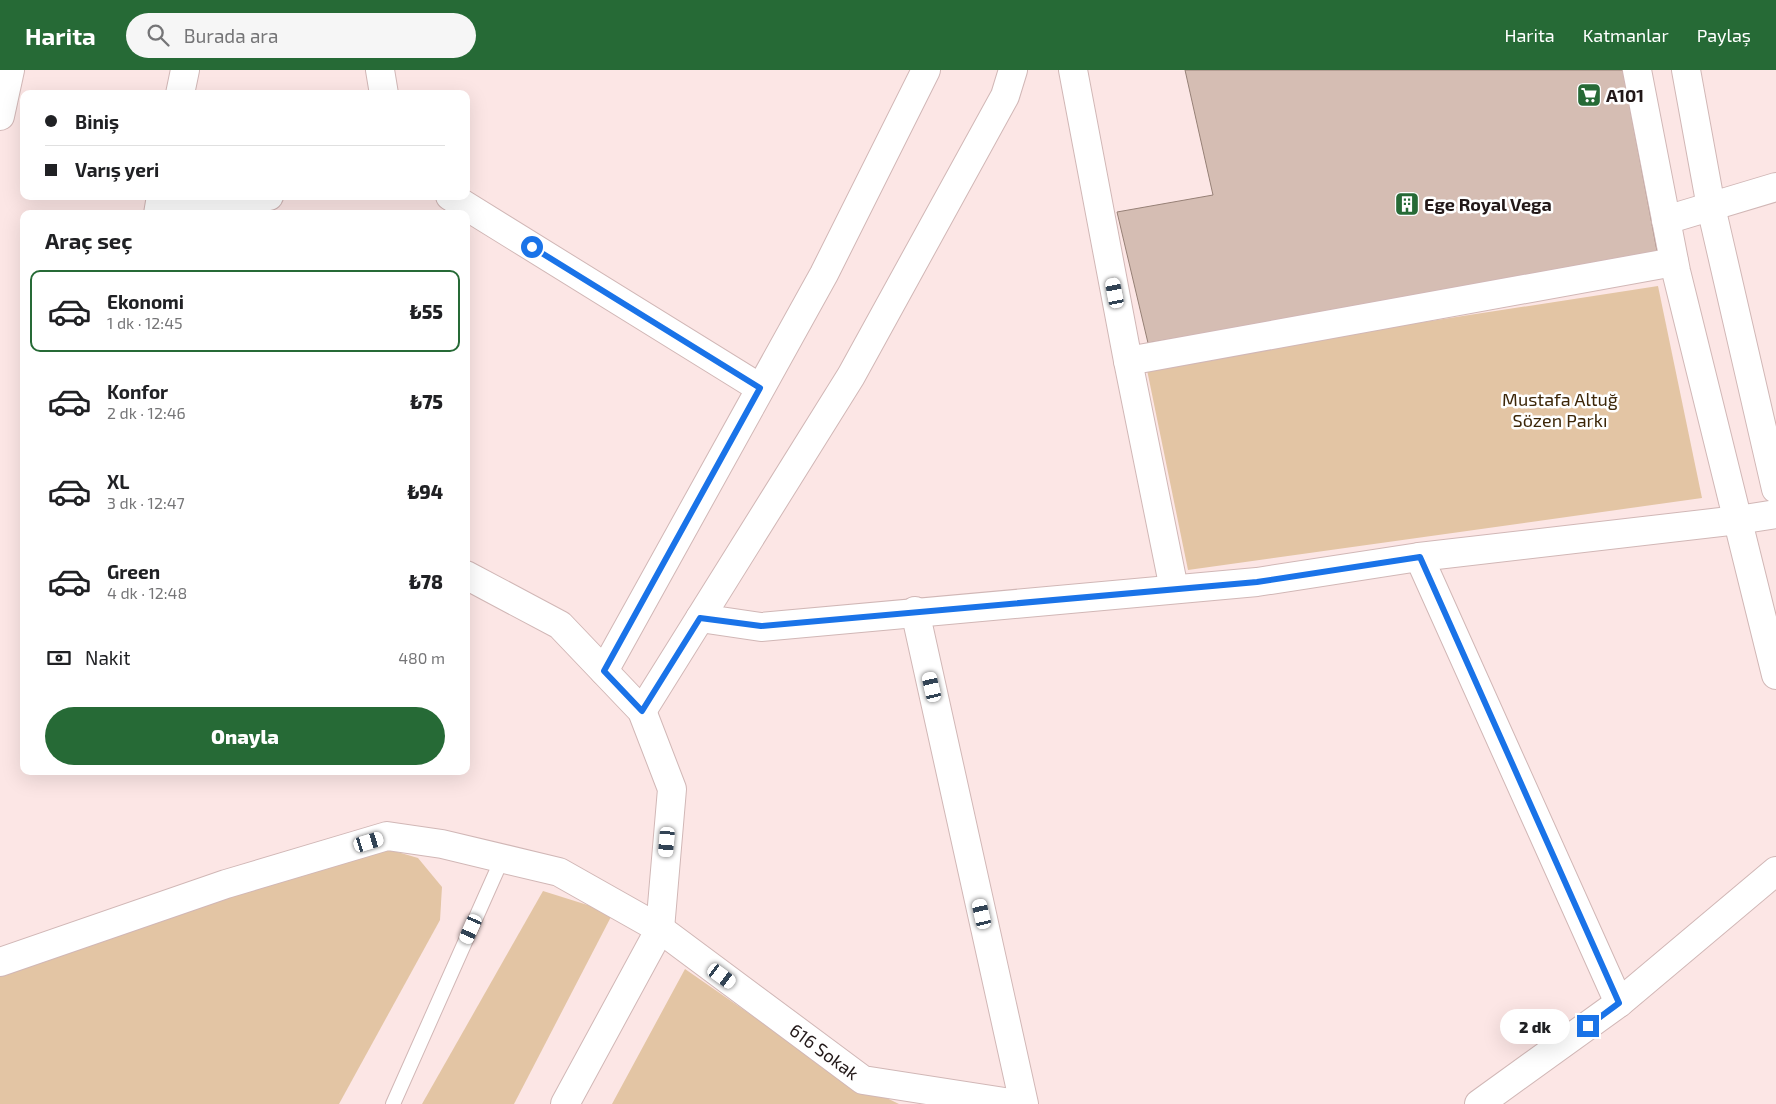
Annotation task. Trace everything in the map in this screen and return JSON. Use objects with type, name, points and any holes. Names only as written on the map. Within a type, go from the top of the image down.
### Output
[{"type":"street","points":[[0,116],[10,70]]},
{"type":"street","points":[[181,90],[185,70]]},
{"type":"street","points":[[380,70],[383,90]]},
{"type":"street","points":[[604,671],[824,274],[926,70]]},
{"type":"street","points":[[642,711],[851,376],[1006,96],[1013,70]]},
{"type":"street","points":[[1073,70],[1128,361],[1174,589]]},
{"type":"street","points":[[1637,70],[1674,262],[1776,675]]},
{"type":"street","points":[[1686,70],[1711,207],[1776,486]]},
{"type":"street","points":[[1666,220],[1776,187]]},
{"type":"street","points":[[194,210],[248,200]]},
{"type":"street","points":[[456,200],[760,388]]},
{"type":"street","points":[[1128,361],[1674,262]]},
{"type":"street","points":[[700,618],[761,626],[1257,582],[1420,557],[1776,514]]},
{"type":"street","points":[[1420,557],[1619,1003]]},
{"type":"street","points":[[470,577],[560,626],[604,671],[642,711],[672,789],[660,929],[566,1104]]},
{"type":"street","points":[[915,611],[1024,1104]]},
{"type":"street","name":"616 Sokak","points":[[0,962],[226,884],[387,836],[442,844],[559,872],[660,929],[863,1080],[1017,1104]]},
{"type":"street","points":[[1479,1104],[1619,1003],[1776,871]]},
{"type":"lane","points":[[393,1104],[502,859]]},
{"type":"green space","name":"Mustafa Altuğ Sözen Parkı","points":[[1658,286],[1702,498],[1188,570],[1146,365]]},
{"type":"green space","points":[[384,848],[418,858],[442,887],[440,920],[339,1104],[0,1104],[0,969]]},
{"type":"green space","points":[[543,891],[613,913],[514,1104],[422,1104]]},
{"type":"green space","points":[[685,969],[835,1073],[899,1104],[612,1104]]},
{"type":"building","name":"Ege Royal Vega","points":[[1185,70],[1623,70],[1658,256],[1148,343],[1117,212],[1213,195]]},
{"type":"place","name":"A101","points":[[1589,95]]},
{"type":"place","name":"Ege Royal Vega","points":[[1407,204]]},
{"type":"route","points":[[532,247],[760,388],[604,671],[642,711],[700,618],[761,626],[1257,582],[1420,557],[1619,1003],[1588,1026]]}]
